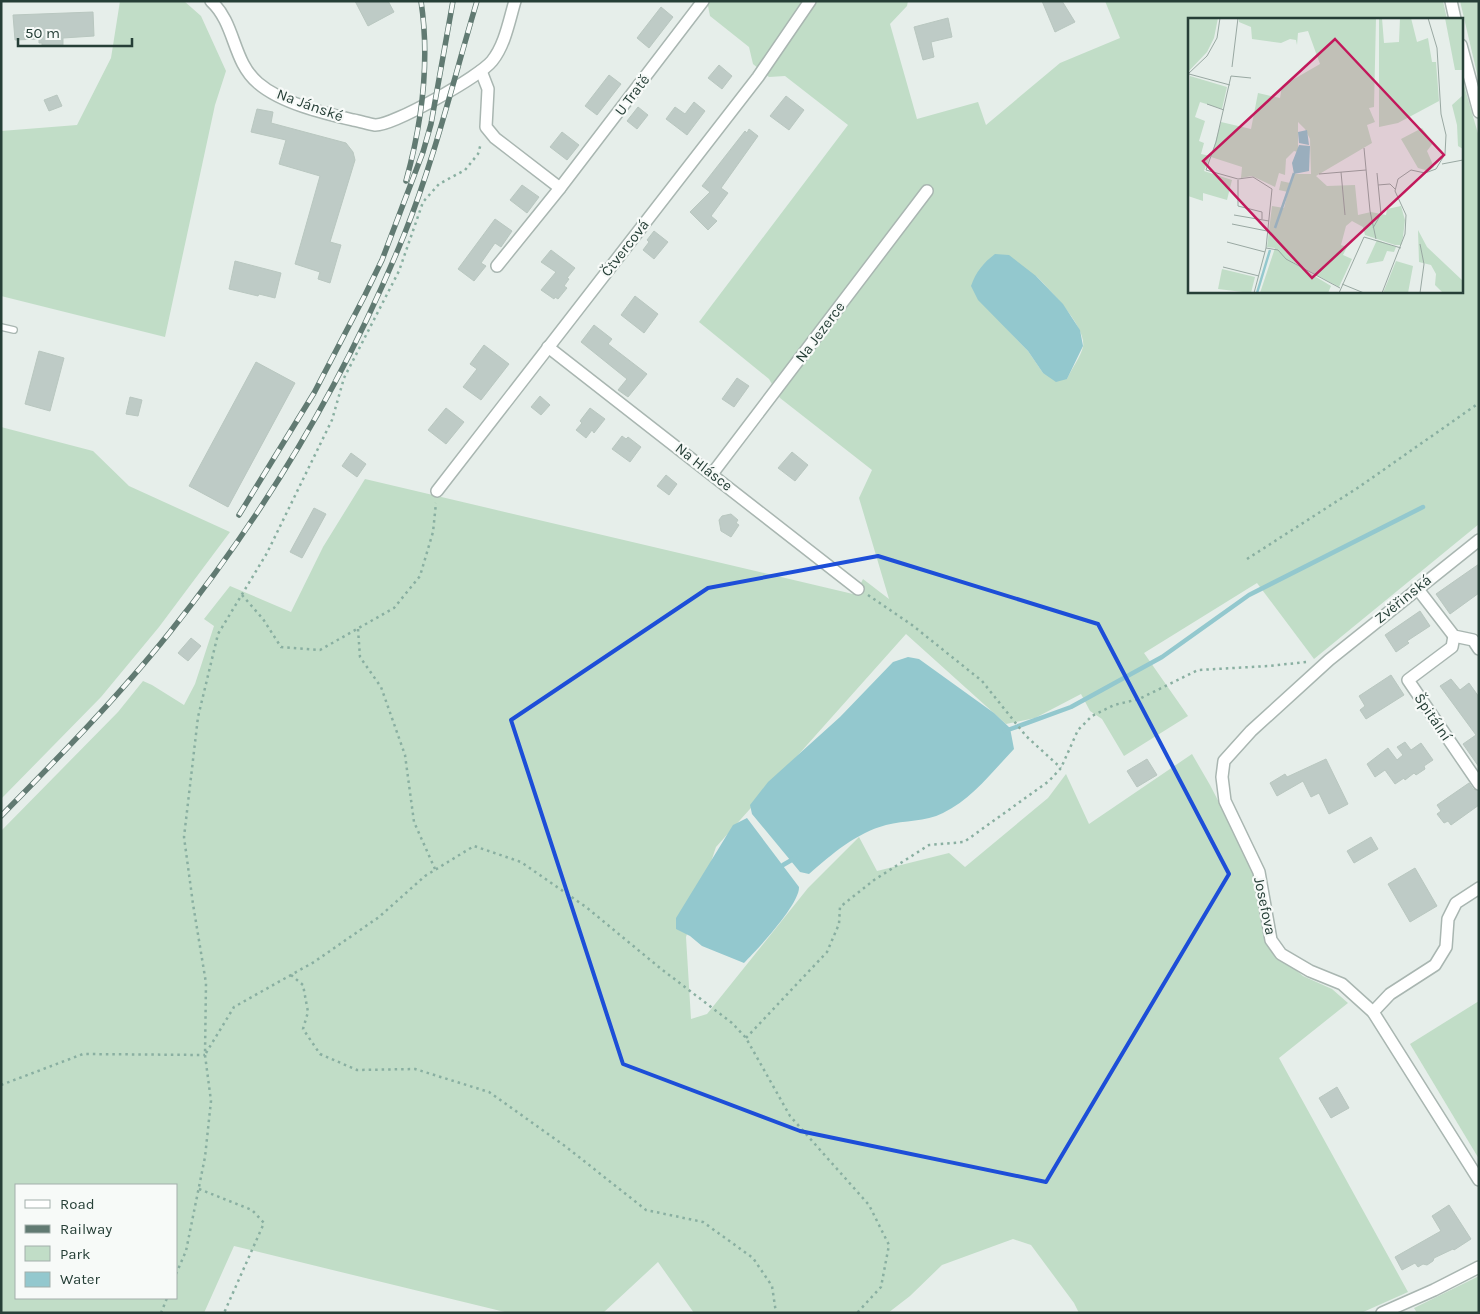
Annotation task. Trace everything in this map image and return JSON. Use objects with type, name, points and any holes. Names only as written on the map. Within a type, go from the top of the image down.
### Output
[{"type":"street","name":"Na Jánské","points":[[212,1],[226,21],[242,64],[250,76],[260,85],[282,97],[323,113],[377,125],[408,114],[481,71],[491,62],[500,49],[515,1]]},
{"type":"street","name":"U Tratě","points":[[497,266],[560,188],[703,1]]},
{"type":"street","name":"Čtvercová","points":[[437,491],[758,77],[810,1]]},
{"type":"street","points":[[1452,1],[1455,18]]},
{"type":"street","points":[[1462,50],[1479,112]]},
{"type":"street","points":[[481,71],[488,89],[486,127],[495,138],[560,188]]},
{"type":"street","name":"Na Jezerce","points":[[712,474],[927,191]]},
{"type":"street","name":"Na Hlásce","points":[[548,347],[858,589]]},
{"type":"street","name":"Zvěřinská","points":[[1329,660],[1479,540]]},
{"type":"street","points":[[1418,588],[1454,636],[1473,640],[1479,649]]},
{"type":"street","name":"Špitální","points":[[1454,636],[1452,647],[1408,680],[1479,784]]},
{"type":"street","name":"Josefova","points":[[1329,660],[1251,731],[1224,762],[1222,777],[1225,801],[1259,872],[1271,940],[1282,954],[1310,971],[1342,984],[1373,1012],[1479,1180]]},
{"type":"street","points":[[1373,1012],[1390,994],[1435,965],[1446,947],[1448,919],[1456,903],[1479,888]]},
{"type":"street","points":[[1382,1313],[1479,1267]]},
{"type":"lane","points":[[1,327],[14,330]]},
{"type":"path","points":[[178,1269],[186,1251],[199,1189],[205,1158],[211,1101],[205,1055],[206,983],[184,837],[198,717],[218,634],[267,553],[332,420],[344,378],[399,271],[423,202],[439,184],[465,170],[478,154],[486,127]]},
{"type":"path","points":[[1247,559],[1359,487],[1479,403]]},
{"type":"path","points":[[242,595],[263,619],[281,647],[320,650],[394,608],[420,576],[433,532],[437,491]]},
{"type":"path","points":[[858,589],[912,625],[982,681],[1026,736],[1062,768]]},
{"type":"path","points":[[358,629],[360,656],[381,686],[405,755],[414,822],[435,870]]},
{"type":"path","points":[[746,1038],[827,952],[839,924],[840,907],[874,880],[929,845],[964,842],[1049,781],[1062,768],[1078,730],[1092,716],[1114,705],[1139,699],[1198,670],[1329,660]]},
{"type":"path","points":[[205,1055],[234,1006],[314,962],[379,917],[425,876],[474,846],[521,862],[586,907],[732,1024],[746,1038],[790,1116],[869,1205],[889,1245],[881,1286],[857,1313]]},
{"type":"path","points":[[291,975],[303,985],[308,1012],[303,1028],[320,1054],[357,1070],[415,1069],[489,1092],[565,1146],[646,1210],[703,1222],[753,1258],[772,1286],[776,1313]]},
{"type":"path","points":[[1,1085],[83,1054],[205,1055]]},
{"type":"path","points":[[199,1189],[252,1210],[264,1223],[224,1313]]},
{"type":"path","points":[[161,1313],[167,1299]]},
{"type":"highlighted area","points":[[878,556],[1098,624],[1229,874],[1046,1182],[800,1131],[623,1064],[511,720],[708,588]]},
{"type":"green space","points":[[120,1],[184,1],[201,16],[226,71],[215,105],[165,337],[1,296],[1,131],[77,125],[111,58]]},
{"type":"green space","points":[[707,1],[908,1],[907,6],[890,24],[917,119],[978,102],[986,125],[1060,63],[1120,38],[1105,1],[1443,1],[1447,18],[1188,18],[1188,292],[1462,292],[1462,78],[1479,137],[1479,524],[1314,659],[1257,583],[1144,653],[1188,716],[1124,756],[1102,719],[1090,711],[1081,694],[1035,718],[1006,724],[906,634],[716,847],[686,937],[691,1019],[707,1014],[808,888],[859,837],[877,871],[949,853],[965,867],[1048,798],[1066,774],[1089,824],[1192,754],[1254,870],[1269,948],[1303,976],[1332,989],[1348,1003],[1279,1058],[1408,1292],[1361,1313],[1079,1313],[1074,1303],[1031,1245],[1013,1239],[942,1265],[910,1296],[888,1313],[694,1313],[658,1262],[603,1313],[509,1313],[234,1246],[204,1313],[1,1313],[1,831],[118,712],[143,681],[184,705],[195,684],[214,626],[204,619],[230,586],[291,612],[323,547],[365,479],[853,594],[863,579],[889,599],[859,498],[872,470],[780,398],[769,379],[699,322],[848,125],[785,76],[769,77],[753,64],[749,47],[710,16]],"holes":[[[1036,276],[1073,319],[1083,339],[1082,351],[1067,379],[1043,373],[1028,351],[1006,328]]]},
{"type":"green space","points":[[1460,1],[1479,1],[1479,82]]},
{"type":"green space","points":[[1,427],[93,451],[129,486],[230,532],[159,627],[101,697],[1,799]]},
{"type":"green space","points":[[1479,1001],[1479,1159],[1410,1044]]},
{"type":"green space","points":[[1479,1276],[1479,1313],[1417,1313],[1414,1308]]},
{"type":"water","points":[[995,254],[1009,255],[1036,276],[1063,304],[1080,330],[1083,346],[1067,379],[1056,382],[1043,373],[1028,351],[978,300],[971,286],[980,268]]},
{"type":"water","points":[[908,657],[919,659],[994,713],[1010,728],[1014,749],[972,793],[943,813],[929,818],[893,823],[865,833],[845,845],[809,874],[800,872],[752,814],[750,805],[768,782],[840,717],[893,662]]},
{"type":"water","points":[[747,818],[799,887],[793,904],[767,938],[744,963],[702,946],[690,936],[676,929],[676,918],[733,825]]},
{"type":"building","points":[[355,1],[388,1],[394,12],[368,26]]},
{"type":"building","points":[[1042,1],[1062,1],[1075,22],[1055,32]]},
{"type":"building","points":[[661,7],[673,17],[649,48],[637,38]]},
{"type":"building","points":[[93,12],[94,36],[63,38],[63,45],[42,45],[42,43],[39,43],[39,39],[15,40],[13,15]]},
{"type":"building","points":[[948,18],[952,37],[931,42],[934,57],[923,60],[914,27]]},
{"type":"building","points":[[719,65],[732,76],[722,89],[708,78]]},
{"type":"building","points":[[609,75],[621,84],[597,115],[585,106]]},
{"type":"building","points":[[57,95],[62,106],[49,111],[44,100]]},
{"type":"building","points":[[786,96],[804,110],[789,130],[770,116]]},
{"type":"building","points":[[694,102],[705,111],[687,135],[666,119],[675,107],[685,114]]},
{"type":"building","points":[[638,107],[648,115],[637,129],[627,121]]},
{"type":"building","points":[[257,109],[273,112],[271,123],[346,143],[353,152],[355,160],[330,242],[341,245],[330,283],[318,279],[320,272],[295,264],[320,176],[279,164],[286,140],[251,132]]},
{"type":"building","points":[[749,129],[758,136],[721,188],[728,193],[711,216],[717,221],[708,230],[690,212],[710,192],[702,186],[745,131],[747,133]]},
{"type":"building","points":[[562,132],[579,145],[567,160],[550,147]]},
{"type":"building","points":[[522,185],[539,197],[527,213],[510,200]]},
{"type":"building","points":[[495,219],[512,231],[501,247],[495,243],[481,263],[486,266],[474,281],[458,269]]},
{"type":"building","points":[[654,231],[668,242],[654,259],[643,250],[649,242],[647,240]]},
{"type":"building","points":[[551,250],[575,268],[567,278],[569,279],[564,286],[567,288],[558,299],[555,297],[554,299],[541,290],[556,272],[541,262]]},
{"type":"building","points":[[235,261],[281,273],[275,298],[229,289]]},
{"type":"building","points":[[635,296],[658,314],[644,333],[621,315]]},
{"type":"building","points":[[594,325],[612,339],[608,344],[647,374],[628,397],[618,390],[627,379],[581,342]]},
{"type":"building","points":[[484,345],[509,364],[481,400],[463,387],[477,369],[470,364]]},
{"type":"building","points":[[39,351],[64,358],[50,411],[25,404]]},
{"type":"building","points":[[256,362],[295,383],[228,507],[189,486]]},
{"type":"building","points":[[737,378],[749,386],[734,407],[722,399]]},
{"type":"building","points":[[540,396],[550,405],[541,415],[531,407]]},
{"type":"building","points":[[130,397],[142,400],[138,416],[126,414]]},
{"type":"building","points":[[446,408],[464,422],[446,444],[428,430]]},
{"type":"building","points":[[590,408],[605,419],[594,433],[592,430],[586,438],[576,430]]},
{"type":"building","points":[[622,436],[626,439],[628,437],[641,447],[630,462],[612,449]]},
{"type":"building","points":[[792,452],[808,465],[795,481],[778,468]]},
{"type":"building","points":[[351,453],[366,464],[357,477],[342,466]]},
{"type":"building","points":[[666,475],[677,484],[669,495],[657,486]]},
{"type":"building","points":[[314,508],[326,514],[302,558],[290,552]]},
{"type":"building","points":[[731,514],[738,520],[736,523],[739,525],[731,537],[721,531],[719,520],[722,516]]},
{"type":"building","points":[[1479,564],[1479,593],[1450,614],[1436,594]]},
{"type":"building","points":[[1420,611],[1430,626],[1407,641],[1409,643],[1396,652],[1385,635]]},
{"type":"building","points":[[191,638],[201,646],[188,661],[178,653]]},
{"type":"building","points":[[1391,675],[1404,695],[1366,719],[1360,710],[1365,706],[1359,696]]},
{"type":"building","points":[[1451,679],[1460,690],[1469,683],[1479,697],[1479,767],[1463,744],[1476,735],[1440,686]]},
{"type":"building","points":[[1405,742],[1411,750],[1421,743],[1433,760],[1416,775],[1414,773],[1405,780],[1404,778],[1395,784],[1385,770],[1375,777],[1367,764],[1388,748],[1397,760],[1403,755],[1397,747]]},
{"type":"building","points":[[1147,759],[1157,775],[1137,787],[1127,771]]},
{"type":"building","points":[[1326,759],[1348,804],[1329,814],[1319,793],[1311,797],[1303,781],[1277,796],[1270,783],[1285,774],[1287,777]]},
{"type":"building","points":[[1469,783],[1473,789],[1479,791],[1479,805],[1451,825],[1448,821],[1444,823],[1437,814],[1441,811],[1437,805]]},
{"type":"building","points":[[1371,837],[1378,849],[1354,863],[1347,851]]},
{"type":"building","points":[[1415,868],[1437,906],[1410,922],[1388,884]]},
{"type":"building","points":[[1337,1087],[1349,1108],[1331,1118],[1319,1098]]},
{"type":"building","points":[[1449,1205],[1471,1239],[1454,1250],[1434,1258],[1427,1265],[1423,1264],[1418,1267],[1415,1263],[1402,1270],[1395,1257],[1441,1231],[1432,1216]]},
{"type":"waterway","points":[[1005,731],[1071,707],[1162,657],[1249,595],[1423,507]]},
{"type":"waterway","points":[[783,865],[795,858]]},
{"type":"railway","points":[[406,181],[412,159],[423,92],[425,46],[421,1]]},
{"type":"railway","points":[[239,515],[314,393],[382,260],[423,152],[431,124],[453,1]]},
{"type":"railway","points":[[1,816],[67,749],[170,632],[239,539],[301,442],[330,392],[356,340],[404,235],[425,178],[477,1]]}]
